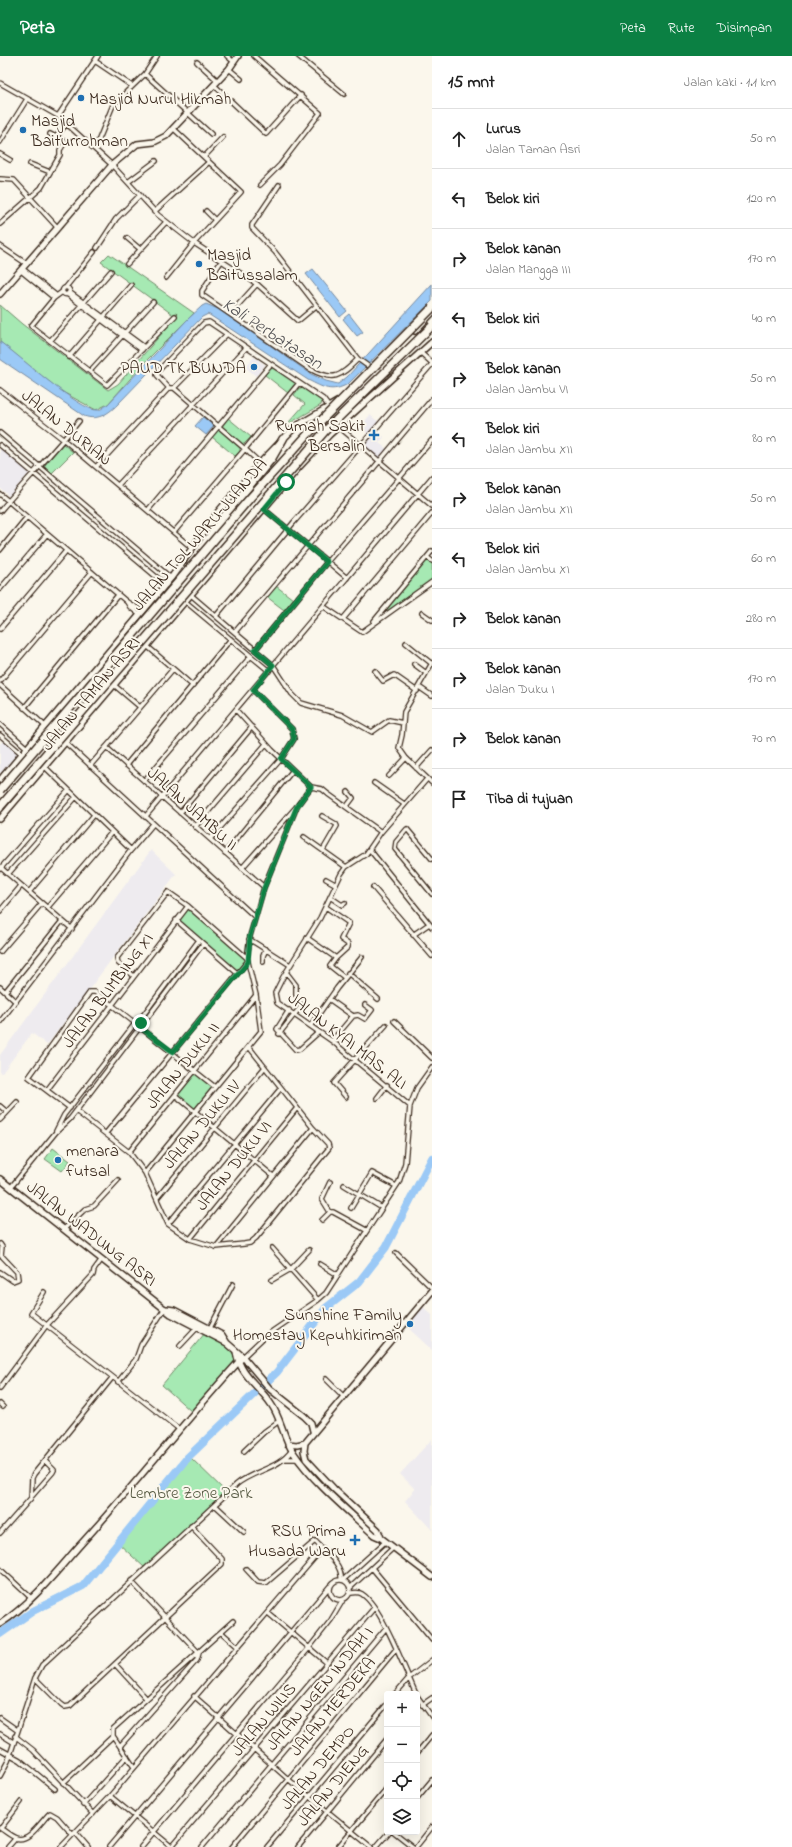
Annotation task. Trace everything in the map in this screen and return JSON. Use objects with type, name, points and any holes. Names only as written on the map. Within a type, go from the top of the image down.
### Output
[{"type":"highway","name":"JALAN TOL WARU–JUANDA","points":[[0,790],[179,580],[308,434],[432,308]]},
{"type":"highway","name":"JALAN TOL WARU–JUANDA","points":[[0,807],[325,431],[432,326]]},
{"type":"highway","points":[[179,580],[222,519],[256,480],[275,454],[283,439]]},
{"type":"main road","points":[[0,294],[112,165],[134,145],[157,141],[173,128],[229,69],[238,56]]},
{"type":"main road","points":[[0,780],[166,585],[218,512],[260,463],[298,425],[338,402],[374,371],[432,313]]},
{"type":"main road","name":"JALAN TAMAN ASRI","points":[[0,819],[264,509],[337,428],[432,342]]},
{"type":"main road","points":[[338,402],[342,411],[349,417]]},
{"type":"main road","points":[[318,413],[337,428]]},
{"type":"main road","name":"JALAN WADUNG ASRI","points":[[0,1179],[166,1308],[171,1314],[227,1343]]},
{"type":"main road","points":[[383,1540],[378,1530],[334,1489],[306,1459],[304,1451],[305,1443],[432,1289]]},
{"type":"main road","name":"JALAN WADUNG ASRI","points":[[166,1308],[174,1310],[222,1335],[227,1343],[243,1357],[270,1389],[311,1423]]},
{"type":"main road","points":[[236,1352],[238,1363],[250,1380],[272,1405],[288,1444],[298,1459],[349,1512],[374,1535],[383,1540],[432,1577]]},
{"type":"main road","points":[[0,1624],[29,1597],[118,1504],[178,1428],[243,1357]]},
{"type":"main road","points":[[272,1405],[274,1401],[280,1398]]},
{"type":"main road","points":[[314,1431],[311,1423],[320,1423]]},
{"type":"main road","points":[[288,1444],[297,1445],[305,1443]]},
{"type":"street","points":[[58,116],[98,56]]},
{"type":"street","points":[[94,148],[113,105],[145,74],[157,56]]},
{"type":"street","points":[[227,56],[234,62]]},
{"type":"street","points":[[254,56],[301,95],[320,113],[280,165],[260,185]]},
{"type":"street","points":[[298,56],[344,94]]},
{"type":"street","points":[[95,61],[132,86]]},
{"type":"street","points":[[197,62],[266,134],[301,95]]},
{"type":"street","points":[[229,69],[241,79]]},
{"type":"street","points":[[145,74],[187,114],[211,134]]},
{"type":"street","points":[[0,83],[58,116],[67,123],[112,165],[154,212],[194,243],[257,284],[298,321],[316,306]]},
{"type":"street","points":[[0,142],[27,99]]},
{"type":"street","points":[[56,137],[67,123]]},
{"type":"street","points":[[166,278],[194,243],[241,191],[173,128]]},
{"type":"street","points":[[0,224],[46,182],[61,154],[60,150],[65,142],[50,134]]},
{"type":"street","points":[[204,157],[223,136]]},
{"type":"street","points":[[0,154],[10,160]]},
{"type":"street","points":[[128,182],[156,161]]},
{"type":"street","points":[[154,212],[210,162]]},
{"type":"street","points":[[30,164],[50,172]]},
{"type":"street","points":[[0,179],[6,180],[12,178],[58,228]]},
{"type":"street","points":[[279,185],[252,227],[275,252],[359,359],[374,371]]},
{"type":"street","points":[[97,248],[116,219],[140,195]]},
{"type":"street","points":[[206,211],[215,220]]},
{"type":"street","points":[[127,264],[166,222]]},
{"type":"street","points":[[127,238],[140,249]]},
{"type":"street","points":[[0,246],[56,297]]},
{"type":"street","points":[[94,252],[66,287],[63,288],[62,292],[31,326],[70,357],[108,385],[175,316]]},
{"type":"street","points":[[222,260],[202,291],[202,295],[310,369],[322,375],[329,377],[338,376],[359,359]]},
{"type":"street","points":[[50,341],[84,304],[111,271]]},
{"type":"street","points":[[238,305],[257,284]]},
{"type":"street","points":[[70,357],[131,286]]},
{"type":"street","points":[[66,287],[68,293]]},
{"type":"street","points":[[62,292],[68,293],[84,304],[143,349]]},
{"type":"street","points":[[90,371],[153,302]]},
{"type":"street","points":[[169,388],[157,373],[204,323],[209,322],[270,365],[324,400],[329,407]]},
{"type":"street","points":[[174,388],[226,334]]},
{"type":"street","name":"JALAN DURIAN","points":[[118,485],[246,348]]},
{"type":"street","points":[[216,616],[288,529],[432,363],[421,353]]},
{"type":"street","points":[[148,510],[270,365]]},
{"type":"street","points":[[174,532],[299,383]]},
{"type":"street","points":[[96,466],[169,388],[174,388],[260,463]]},
{"type":"street","name":"JALAN DURIAN","points":[[0,390],[96,466],[192,548]]},
{"type":"street","points":[[235,632],[432,399]]},
{"type":"street","points":[[0,511],[64,440],[79,421]]},
{"type":"street","points":[[337,428],[361,446],[432,506]]},
{"type":"street","points":[[0,433],[171,578]]},
{"type":"street","points":[[255,650],[327,562],[432,440]]},
{"type":"street","points":[[0,445],[166,585]]},
{"type":"street","points":[[145,817],[432,477]]},
{"type":"street","points":[[0,494],[127,602],[130,607],[141,613]]},
{"type":"street","points":[[264,509],[347,578]]},
{"type":"street","points":[[343,619],[432,513]]},
{"type":"street","points":[[0,550],[27,517]]},
{"type":"street","points":[[0,589],[47,534]]},
{"type":"street","points":[[0,629],[66,551]]},
{"type":"street","points":[[374,622],[432,551]]},
{"type":"street","points":[[427,557],[432,560]]},
{"type":"street","points":[[0,681],[92,572]]},
{"type":"street","points":[[324,606],[362,632],[432,582]]},
{"type":"street","points":[[24,708],[118,595]]},
{"type":"street","points":[[191,595],[273,665],[292,694],[301,703],[342,715],[372,732],[389,720],[403,723]]},
{"type":"street","points":[[186,602],[269,671]]},
{"type":"street","points":[[422,613],[432,620]]},
{"type":"street","points":[[126,765],[231,639]]},
{"type":"street","points":[[406,643],[432,664],[404,712],[402,736],[399,748],[406,758],[432,783]]},
{"type":"street","points":[[147,646],[192,686]]},
{"type":"street","points":[[144,782],[251,656]]},
{"type":"street","points":[[414,664],[426,673]]},
{"type":"street","points":[[90,766],[173,669]]},
{"type":"street","points":[[375,671],[383,681],[394,675],[432,696]]},
{"type":"street","points":[[114,684],[140,707]]},
{"type":"street","points":[[0,685],[24,708],[46,726]]},
{"type":"street","points":[[210,839],[281,759],[291,745],[294,734],[253,690]]},
{"type":"street","points":[[236,710],[266,744],[311,787],[322,789],[381,832]]},
{"type":"street","points":[[0,724],[27,748]]},
{"type":"street","points":[[180,813],[252,727]]},
{"type":"street","points":[[0,735],[22,754]]},
{"type":"street","points":[[66,742],[90,766],[255,918]]},
{"type":"street","points":[[195,826],[266,744]]},
{"type":"street","name":"JALAN JAMBU II","points":[[106,747],[264,888]]},
{"type":"street","points":[[416,768],[432,750]]},
{"type":"street","points":[[389,776],[406,758]]},
{"type":"street","points":[[45,767],[131,850]]},
{"type":"street","points":[[225,853],[293,770]]},
{"type":"street","name":"JALAN KYAI MAS. ALI","points":[[410,1106],[387,1085],[332,1041],[311,1025],[277,1003],[275,995],[286,972],[326,906],[335,884],[346,867],[360,860],[370,850],[381,832],[427,779]]},
{"type":"street","points":[[374,783],[404,804]]},
{"type":"street","points":[[242,868],[297,806],[311,787]]},
{"type":"street","points":[[69,790],[0,868],[72,929]]},
{"type":"street","points":[[347,806],[353,798],[348,792]]},
{"type":"street","points":[[8,874],[76,797]]},
{"type":"street","points":[[145,1173],[249,1047],[262,1029],[256,995],[247,960],[250,936],[264,888],[297,806]]},
{"type":"street","points":[[29,892],[94,815]]},
{"type":"street","points":[[322,816],[337,826],[323,850]]},
{"type":"street","points":[[0,1022],[131,850],[153,824]]},
{"type":"street","points":[[432,859],[407,829],[396,842],[395,848],[432,894]]},
{"type":"street","points":[[47,908],[112,832]]},
{"type":"street","points":[[304,837],[346,867]]},
{"type":"street","points":[[370,850],[432,927]]},
{"type":"street","points":[[326,879],[335,884]]},
{"type":"street","points":[[0,911],[21,886]]},
{"type":"street","points":[[373,887],[432,956]]},
{"type":"street","points":[[134,976],[117,960],[167,892],[171,892],[188,906],[247,960]]},
{"type":"street","points":[[330,897],[342,905],[346,903]]},
{"type":"street","points":[[0,952],[42,903]]},
{"type":"street","name":"JALAN BLIMBING XI","points":[[47,1090],[188,906]]},
{"type":"street","points":[[326,906],[349,923],[341,939],[349,946],[330,966],[345,978]]},
{"type":"street","points":[[176,920],[237,974]]},
{"type":"street","points":[[5,992],[62,921]]},
{"type":"street","points":[[413,935],[429,924]]},
{"type":"street","points":[[250,936],[259,945],[290,965]]},
{"type":"street","points":[[307,938],[336,958]]},
{"type":"street","points":[[56,1132],[64,1115],[199,940]]},
{"type":"street","points":[[11,1187],[56,1132],[67,1123],[203,944]]},
{"type":"street","points":[[263,962],[263,956],[266,949]]},
{"type":"street","points":[[311,1025],[348,973],[362,957]]},
{"type":"street","points":[[106,1133],[247,960]]},
{"type":"street","points":[[286,972],[296,985],[296,995]]},
{"type":"street","points":[[348,973],[378,999]]},
{"type":"street","points":[[0,987],[16,1002]]},
{"type":"street","points":[[70,1108],[29,1077],[90,992],[95,992],[135,1024],[141,1026],[215,1087]]},
{"type":"street","name":"JALAN DUKU II","points":[[129,1152],[256,995]]},
{"type":"street","points":[[329,999],[353,1016],[358,1015],[365,1019],[372,1009],[365,1005]]},
{"type":"street","points":[[279,1034],[302,1005]]},
{"type":"street","points":[[288,1010],[277,1028],[279,1034],[297,1050],[319,1032]]},
{"type":"street","points":[[332,1041],[353,1016]]},
{"type":"street","points":[[394,1021],[432,1058]]},
{"type":"street","points":[[135,1024],[137,1031]]},
{"type":"street","points":[[346,1097],[334,1083],[386,1025]]},
{"type":"street","points":[[76,1111],[129,1152],[145,1173],[168,1224],[190,1239],[216,1247],[237,1245],[253,1240],[328,1151],[329,1145],[313,1128],[249,1047]]},
{"type":"street","name":"JALAN DUKU IV","points":[[157,1198],[265,1067]]},
{"type":"street","points":[[243,1357],[264,1337],[318,1300],[338,1275],[366,1230],[382,1208],[396,1186],[404,1168],[410,1106],[417,1088],[432,1067]]},
{"type":"street","points":[[377,1098],[387,1085]]},
{"type":"street","points":[[168,1224],[281,1088]]},
{"type":"street","points":[[175,1095],[273,1176]]},
{"type":"street","points":[[0,1120],[17,1102]]},
{"type":"street","points":[[0,1106],[7,1112]]},
{"type":"street","name":"JALAN DUKU VI","points":[[190,1239],[297,1108]]},
{"type":"street","points":[[216,1247],[313,1128]]},
{"type":"street","points":[[351,1208],[372,1173],[396,1186]]},
{"type":"street","points":[[64,1229],[85,1209],[94,1206],[118,1180]]},
{"type":"street","points":[[330,1182],[322,1199],[330,1212],[366,1230]]},
{"type":"street","points":[[344,1185],[382,1208]]},
{"type":"street","points":[[322,1220],[330,1212]]},
{"type":"street","points":[[0,1244],[2,1247],[1,1256],[17,1272],[18,1279],[13,1281],[0,1272]]},
{"type":"street","points":[[272,1248],[318,1300]]},
{"type":"street","points":[[272,1280],[291,1269],[309,1250]]},
{"type":"street","points":[[396,1253],[432,1289]]},
{"type":"street","points":[[0,1388],[46,1326],[93,1275],[94,1270],[102,1259]]},
{"type":"street","points":[[320,1264],[338,1275]]},
{"type":"street","points":[[210,1328],[233,1284]]},
{"type":"street","points":[[44,1292],[30,1312],[112,1378],[178,1428]]},
{"type":"street","points":[[118,1382],[136,1359],[141,1345],[166,1308]]},
{"type":"street","points":[[180,1346],[197,1328]]},
{"type":"street","points":[[32,1496],[32,1478],[112,1378]]},
{"type":"street","points":[[326,1379],[343,1396]]},
{"type":"street","points":[[244,1451],[278,1421]]},
{"type":"street","points":[[285,1459],[292,1450]]},
{"type":"street","points":[[0,1776],[10,1754],[35,1678],[42,1665],[131,1581],[243,1479],[285,1459],[298,1459]]},
{"type":"street","points":[[0,1533],[53,1472],[54,1470],[45,1461]]},
{"type":"street","points":[[215,1504],[244,1532]]},
{"type":"street","points":[[35,1678],[61,1704],[68,1707],[164,1616],[223,1563],[222,1560],[191,1526]]},
{"type":"street","points":[[109,1847],[334,1581],[342,1580],[383,1540]]},
{"type":"street","points":[[141,1847],[309,1648],[331,1620],[343,1600],[350,1593],[350,1588],[342,1580],[341,1572],[338,1566],[315,1541],[264,1583],[258,1582],[246,1569]]},
{"type":"street","points":[[350,1588],[393,1548]]},
{"type":"street","points":[[61,1847],[110,1796],[194,1696],[268,1613],[322,1549]]},
{"type":"street","points":[[372,1568],[432,1640]]},
{"type":"street","points":[[0,1569],[29,1597]]},
{"type":"street","points":[[131,1581],[199,1653]]},
{"type":"street","points":[[330,1586],[330,1593],[334,1598],[343,1600]]},
{"type":"street","points":[[350,1593],[361,1593],[374,1608],[386,1628],[415,1691]]},
{"type":"street","name":"JALAN WILIS","points":[[171,1847],[374,1608]]},
{"type":"street","points":[[268,1613],[327,1663]]},
{"type":"street","points":[[134,1767],[113,1736],[112,1732],[114,1727],[199,1653],[233,1621]]},
{"type":"street","name":"JALAN NGEN INDAH I","points":[[202,1847],[386,1628]]},
{"type":"street","points":[[221,1632],[238,1647]]},
{"type":"street","name":"JALAN MERDEKA","points":[[232,1847],[396,1649]]},
{"type":"street","points":[[120,1746],[197,1660],[199,1653]]},
{"type":"street","points":[[398,1691],[409,1678],[432,1660]]},
{"type":"street","points":[[114,1664],[146,1698]]},
{"type":"street","points":[[194,1696],[256,1748],[288,1779],[371,1847]]},
{"type":"street","points":[[432,1698],[422,1706],[432,1717]]},
{"type":"street","name":"JALAN DEMPO","points":[[267,1847],[384,1708]]},
{"type":"street","points":[[0,1718],[17,1730]]},
{"type":"street","points":[[0,1734],[13,1742]]},
{"type":"street","points":[[420,1749],[432,1735]]},
{"type":"street","points":[[15,1736],[33,1750],[93,1814]]},
{"type":"street","points":[[63,1783],[113,1736]]},
{"type":"street","name":"JALAN DIENG","points":[[298,1847],[326,1811],[384,1743]]},
{"type":"street","points":[[0,1749],[28,1765],[55,1789]]},
{"type":"street","points":[[83,1805],[127,1756]]},
{"type":"street","points":[[420,1794],[432,1780]]},
{"type":"street","points":[[338,1847],[384,1792]]},
{"type":"street","points":[[110,1796],[171,1847]]},
{"type":"street","points":[[21,1802],[0,1828],[16,1838],[23,1838],[50,1813],[54,1814],[88,1847]]},
{"type":"street","points":[[416,1847],[432,1827]]},
{"type":"street","points":[[376,1847],[386,1835]]},
{"type":"street","points":[[398,1835],[413,1847]]},
{"type":"street","points":[[8,1847],[16,1838]]},
{"type":"shaded area","points":[[254,357],[265,365],[256,376],[245,367]]},
{"type":"shaded area","name":"Rumah Sakit Bersalin","points":[[370,415],[381,424],[376,430],[384,437],[379,443],[387,449],[378,458],[363,444],[362,441],[368,434],[360,427]]},
{"type":"shaded area","points":[[0,447],[30,472],[9,496],[0,488]]},
{"type":"shaded area","points":[[6,738],[20,750],[0,774],[0,744]]},
{"type":"shaded area","points":[[151,850],[176,874],[47,1045],[32,1033],[2,1073],[0,1072],[0,1055]]},
{"type":"shaded area","points":[[422,1306],[432,1315],[432,1350],[406,1326]]},
{"type":"shaded area","points":[[432,1439],[432,1530],[405,1501],[415,1489],[400,1474]]},
{"type":"green space","points":[[109,254],[194,313],[146,361],[108,404],[96,410],[59,390],[0,342],[0,305],[22,324],[108,390],[118,384],[176,317],[101,262]]},
{"type":"green space","points":[[271,367],[296,383],[288,393],[265,375]]},
{"type":"green space","points":[[299,388],[303,388],[322,401],[321,405],[290,423],[289,422],[305,404],[294,395]]},
{"type":"green space","points":[[228,418],[251,437],[243,445],[222,427]]},
{"type":"green space","points":[[217,430],[220,430],[240,448],[240,451],[235,456],[212,437]]},
{"type":"green space","points":[[63,444],[73,452],[52,473],[44,466]]},
{"type":"green space","points":[[428,559],[432,562],[432,581],[378,618]]},
{"type":"green space","points":[[276,586],[293,599],[284,610],[267,597]]},
{"type":"green space","points":[[188,908],[246,960],[242,966],[236,970],[179,920]]},
{"type":"green space","points":[[196,1072],[213,1087],[195,1111],[177,1096]]},
{"type":"green space","name":"menara futsal","points":[[53,1148],[70,1161],[62,1171],[45,1159]]},
{"type":"green space","points":[[205,1333],[221,1340],[229,1346],[236,1362],[192,1412],[162,1385]]},
{"type":"green space","name":"Lembre Zone Park","points":[[189,1456],[227,1493],[145,1568],[118,1543]]},
{"type":"water","points":[[313,269],[347,311],[340,317],[306,274]]},
{"type":"water","name":"Kali Perbatasan","points":[[432,284],[432,301],[348,384],[332,389],[323,387],[308,380],[208,314],[202,317],[114,408],[106,414],[98,417],[93,418],[84,416],[0,359],[0,342],[64,393],[89,408],[99,410],[108,404],[187,320],[206,304],[218,309],[311,374],[326,381],[338,384],[347,377]]},
{"type":"water","points":[[349,314],[363,332],[357,336],[343,319]]},
{"type":"water","points":[[203,417],[214,426],[206,435],[195,426]]},
{"type":"waterway","points":[[0,1634],[33,1611],[83,1586],[187,1458],[277,1372],[326,1308],[359,1282],[386,1247],[432,1158]]},
{"type":"place","name":"Masjid Nurul Hikmah","points":[[81,98]]},
{"type":"place","name":"Masjid Baiturrohman","points":[[23,130]]},
{"type":"place","name":"Masjid Baitussalam","points":[[199,264]]},
{"type":"place","name":"PAUD TK BUNDA","points":[[254,367]]},
{"type":"place","name":"Rumah Sakit Bersalin","points":[[374,435]]},
{"type":"place","name":"menara futsal","points":[[58,1160]]},
{"type":"place","name":"Sunshine Family Homestay Kepuhkiriman","points":[[410,1324]]},
{"type":"place","name":"RSU Prima Husada Waru","points":[[355,1540]]},
{"type":"route","points":[[141,1023],[141,1028],[173,1052],[233,978],[248,962],[247,958],[250,936],[264,888],[297,806],[311,787],[281,759],[294,739],[292,729],[253,690],[273,665],[255,650],[327,562],[264,509],[286,482]]}]
